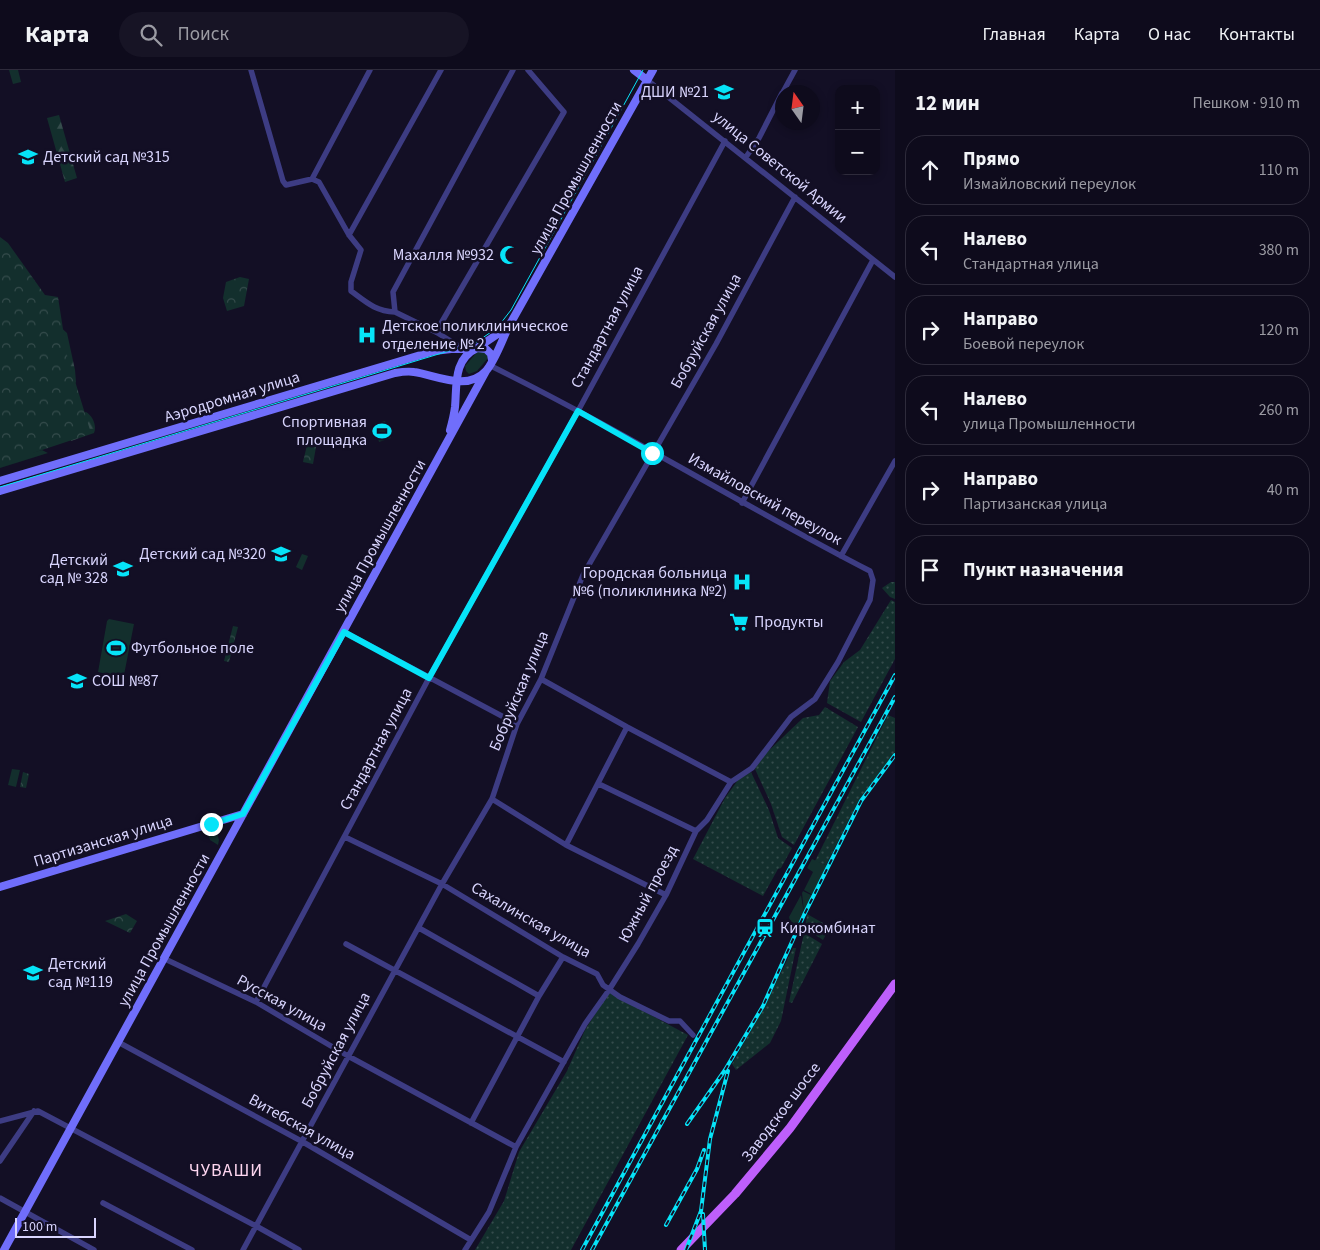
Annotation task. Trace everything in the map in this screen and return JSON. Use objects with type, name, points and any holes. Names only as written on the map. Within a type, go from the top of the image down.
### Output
[{"type":"main road","name":"улица Советской Армии","points":[[634,70],[647,80]]},
{"type":"main road","points":[[646,70],[647,80]]},
{"type":"main road","name":"улица Промышленности","points":[[4,1250],[344,632],[509,326],[653,70]]},
{"type":"main road","name":"улица Промышленности","points":[[448,440],[455,407],[458,370],[476,349],[509,326]]},
{"type":"main road","points":[[456,380],[473,379],[487,368],[491,354],[486,349],[476,349]]},
{"type":"main road","name":"Аэродромная улица","points":[[0,481],[389,364],[442,350],[476,349]]},
{"type":"main road","points":[[462,364],[462,372],[466,377],[470,378],[487,368]]},
{"type":"main road","name":"Аэродромная улица","points":[[0,491],[395,373],[415,372],[456,380]]},
{"type":"main road","name":"Партизанская улица","points":[[0,886],[243,814]]},
{"type":"main road","name":"Заводское шоссе","points":[[681,1250],[735,1194],[790,1128],[895,984]]},
{"type":"street","points":[[251,70],[283,181],[286,185],[312,179],[319,182],[349,235],[361,250],[351,282],[351,291],[367,304],[382,311],[395,312],[436,332],[462,348]]},
{"type":"street","points":[[312,179],[370,70]]},
{"type":"street","points":[[349,235],[441,70]]},
{"type":"street","points":[[395,312],[393,292],[512,70]]},
{"type":"street","points":[[436,332],[564,112],[528,70]]},
{"type":"street","points":[[787,85],[795,70]]},
{"type":"street","name":"улица Советской Армии","points":[[647,80],[725,140],[895,277]]},
{"type":"street","points":[[746,157],[759,138],[775,108]]},
{"type":"street","name":"Стандартная улица","points":[[256,1002],[429,678],[578,411],[725,140]]},
{"type":"street","name":"Бобруйская улица","points":[[243,1250],[442,884],[492,799],[517,724],[540,679],[583,575],[716,344],[795,197]]},
{"type":"street","points":[[742,503],[873,260]]},
{"type":"street","name":"Измайловский переулок","points":[[487,368],[578,411],[742,503],[870,571]]},
{"type":"street","points":[[842,556],[895,461]]},
{"type":"street","name":"Южный проезд","points":[[466,1250],[489,1212],[516,1147],[585,1024],[638,944],[666,895],[696,831],[707,820],[731,782],[752,768],[791,717],[815,700],[838,662],[870,600],[873,580],[870,571]]},
{"type":"street","points":[[344,632],[517,724]]},
{"type":"street","points":[[540,679],[731,782]]},
{"type":"street","points":[[566,844],[599,784],[627,727]]},
{"type":"street","points":[[599,784],[696,831]]},
{"type":"street","points":[[492,799],[566,844],[666,895]]},
{"type":"street","name":"Сахалинская улица","points":[[345,837],[442,884],[563,957],[597,974],[604,985],[620,997],[669,1021],[680,1021],[692,1035]]},
{"type":"street","points":[[419,928],[539,996]]},
{"type":"street","points":[[346,944],[564,1062]]},
{"type":"street","points":[[471,1123],[539,996],[563,957]]},
{"type":"street","name":"Русская улица","points":[[165,959],[256,1002],[348,1056],[516,1147]]},
{"type":"street","name":"Витебская улица","points":[[118,1042],[303,1142],[471,1240]]},
{"type":"street","points":[[0,1161],[34,1111]]},
{"type":"street","points":[[0,1122],[38,1111],[299,1250]]},
{"type":"street","points":[[0,1198],[94,1250]]},
{"type":"street","points":[[103,1202],[192,1250]]},
{"type":"green space","points":[[9,70],[18,70],[21,82],[13,84]]},
{"type":"green space","points":[[59,115],[77,178],[65,182],[47,118]]},
{"type":"green space","points":[[0,237],[8,243],[45,295],[58,297],[67,355],[90,433],[0,464]]},
{"type":"green space","points":[[240,277],[249,279],[244,306],[227,311],[223,298],[226,282]]},
{"type":"green space","points":[[57,324],[67,333],[75,370],[76,382],[72,387]]},
{"type":"green space","points":[[482,350],[489,357],[477,371],[469,374],[465,366],[477,352]]},
{"type":"green space","points":[[86,412],[94,421],[94,433],[71,441],[65,420]]},
{"type":"green space","name":"Спортивная площадка","points":[[385,421],[391,438],[379,442],[374,424]]},
{"type":"green space","points":[[307,445],[316,447],[313,464],[303,462]]},
{"type":"green space","points":[[42,450],[48,453],[0,468],[0,460]]},
{"type":"green space","points":[[302,554],[308,556],[302,570],[296,567]]},
{"type":"green space","points":[[891,582],[895,582],[895,599],[890,597],[882,588]]},
{"type":"green space","points":[[891,600],[895,602],[895,659],[861,722],[827,703],[830,681],[844,662],[860,650]]},
{"type":"green space","name":"Футбольное поле","points":[[109,619],[134,624],[124,675],[120,677],[98,672],[107,621]]},
{"type":"green space","points":[[233,626],[238,627],[229,662],[224,661]]},
{"type":"green space","points":[[825,707],[858,727],[794,845],[782,837],[771,804],[755,769],[761,758],[803,718],[819,715]]},
{"type":"green space","points":[[888,715],[895,718],[895,752],[859,800],[826,865],[815,861]]},
{"type":"green space","points":[[12,769],[20,770],[16,787],[8,785]]},
{"type":"green space","points":[[23,772],[29,774],[26,788],[20,787]]},
{"type":"green space","points":[[751,772],[769,810],[778,838],[792,848],[763,896],[693,859],[725,798],[738,780]]},
{"type":"green space","points":[[210,830],[217,833],[218,845],[210,840],[208,833]]},
{"type":"green space","points":[[812,859],[828,866],[813,895],[804,890],[813,872],[807,868]]},
{"type":"green space","points":[[803,891],[813,896],[799,926],[790,921],[789,917],[801,895],[804,913]]},
{"type":"green space","points":[[126,914],[137,921],[130,933],[105,921]]},
{"type":"green space","points":[[807,914],[830,927],[823,940],[805,928]]},
{"type":"green space","points":[[804,933],[822,944],[792,1003],[789,1002]]},
{"type":"green space","points":[[793,948],[796,948],[781,1021],[770,1043],[736,1070],[732,1064],[764,1007]]},
{"type":"green space","points":[[609,992],[688,1035],[571,1250],[475,1250],[504,1201],[519,1152],[567,1071],[585,1030]]},
{"type":"tram line","points":[[0,487],[475,343],[497,328],[511,310],[643,70]]},
{"type":"railway","points":[[582,1250],[895,675]]},
{"type":"railway","points":[[592,1250],[895,697]]},
{"type":"railway","points":[[687,1124],[725,1070],[763,1006],[804,915],[861,801],[895,755]]},
{"type":"railway","points":[[686,1250],[701,1211],[710,1139],[728,1071]]},
{"type":"railway","points":[[666,1225],[697,1169],[704,1150]]},
{"type":"railway","points":[[703,1214],[705,1250]]},
{"type":"place","name":"ДШИ №21","points":[[724,92]]},
{"type":"place","name":"Детский сад №315","points":[[28,157]]},
{"type":"place","name":"Махалля №932","points":[[509,255]]},
{"type":"place","name":"Детское поликлиническое отделение № 2","points":[[367,335]]},
{"type":"place","name":"Спортивная площадка","points":[[382,431]]},
{"type":"place","name":"Детский сад №320","points":[[281,554]]},
{"type":"place","name":"Детский сад № 328","points":[[123,569]]},
{"type":"place","name":"Городская больница №6 (поликлиника №2)","points":[[742,582]]},
{"type":"place","name":"Продукты","points":[[739,622]]},
{"type":"place","name":"Футбольное поле","points":[[116,648]]},
{"type":"place","name":"СОШ №87","points":[[77,681]]},
{"type":"place","name":"Киркомбинат","points":[[765,928]]},
{"type":"place","name":"Детский сад №119","points":[[33,973]]},
{"type":"district","name":"ЧУВАШИ","points":[[226,1170]]},
{"type":"route","points":[[211,824],[243,814],[344,632],[429,678],[578,411],[652,453]]}]
